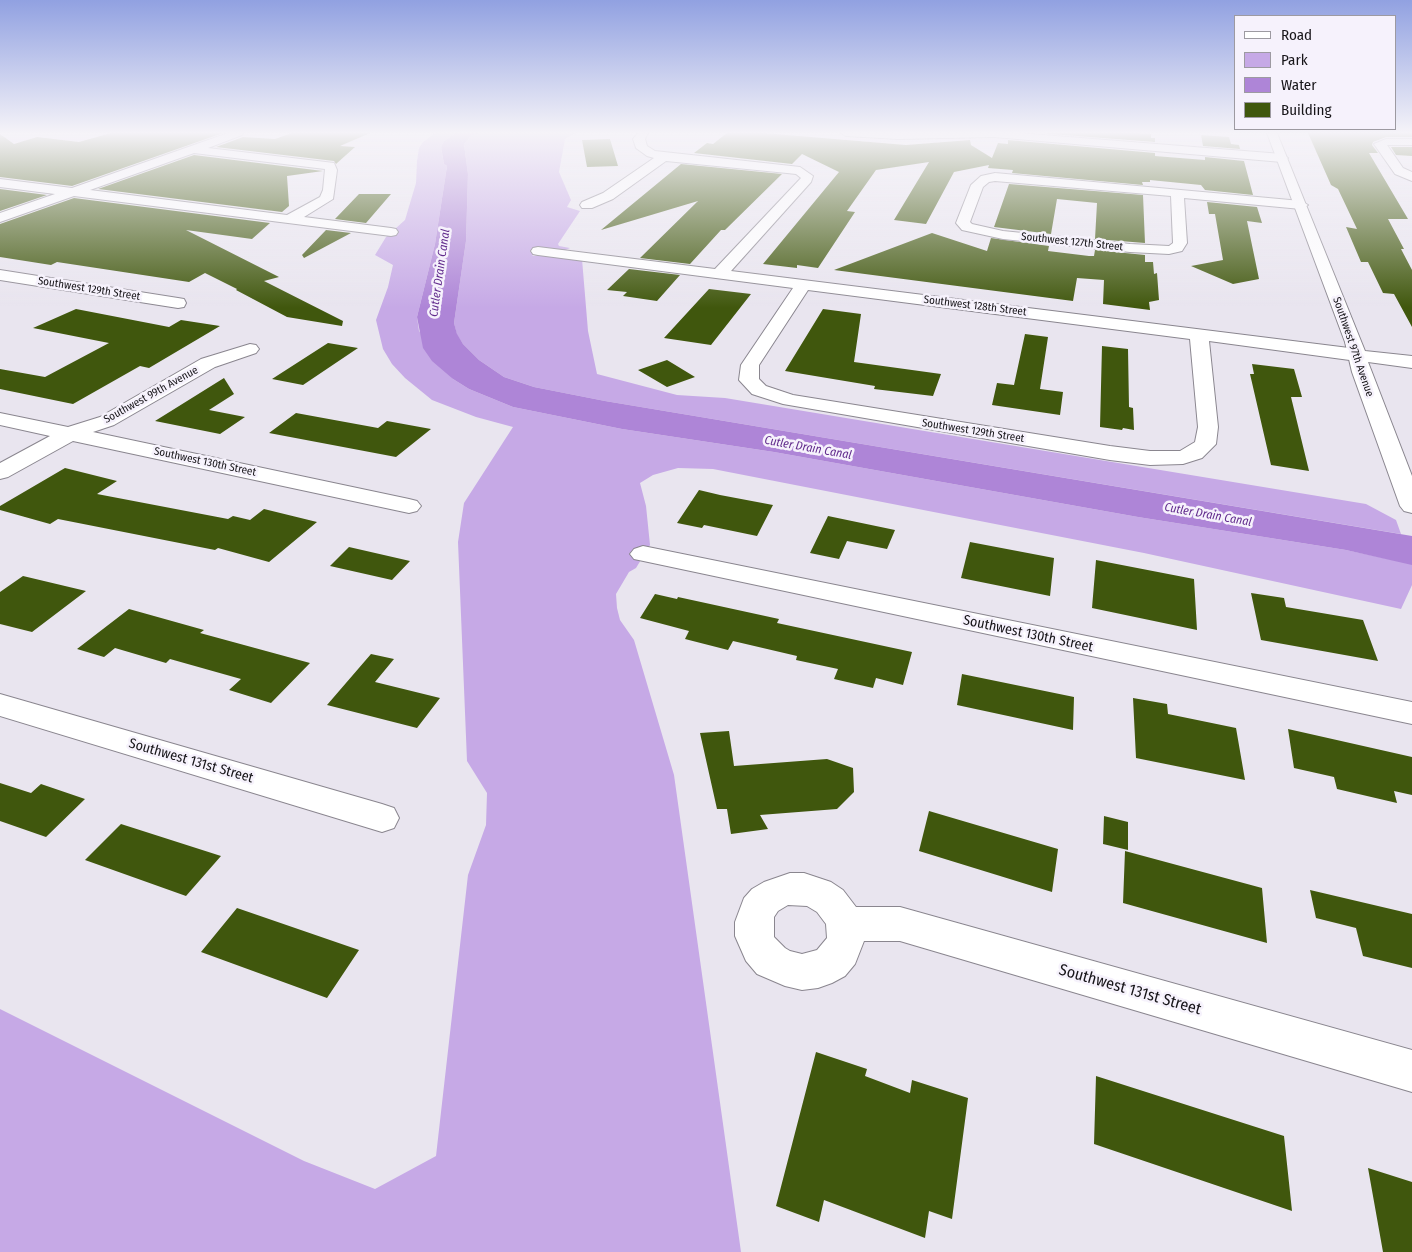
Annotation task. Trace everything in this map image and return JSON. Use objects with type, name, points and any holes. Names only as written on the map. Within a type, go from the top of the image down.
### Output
[{"type":"street","points":[[68,191],[391,232]]},
{"type":"street","points":[[290,219],[326,199],[329,191]]},
{"type":"street","points":[[587,205],[615,191]]},
{"type":"street","points":[[719,274],[795,191]]},
{"type":"street","name":"Southwest 127th Street","points":[[975,191],[963,221],[967,227],[993,234],[1130,248],[1160,250],[1176,248],[1180,241],[1177,193],[1159,191]]},
{"type":"street","name":"Southwest 97th Avenue","points":[[1296,191],[1354,342],[1361,372],[1412,506]]},
{"type":"street","points":[[0,218],[73,192]]},
{"type":"street","points":[[1177,193],[1301,205]]},
{"type":"street","name":"Southwest 128th Street","points":[[538,251],[1412,362]]},
{"type":"street","name":"Southwest 129th Street","points":[[0,275],[178,303]]},
{"type":"street","name":"Southwest 129th Street","points":[[803,285],[750,365],[749,380],[754,387],[763,392],[790,400],[1096,451],[1150,458],[1183,457],[1201,448],[1206,439],[1208,427],[1199,335]]},
{"type":"street","name":"Southwest 99th Avenue","points":[[0,472],[71,434],[107,421],[208,363],[250,349]]},
{"type":"street","name":"Southwest 130th Street","points":[[0,419],[410,506]]},
{"type":"street","name":"Southwest 130th Street","points":[[644,554],[1412,713]]},
{"type":"street","name":"Southwest 131st Street","points":[[0,705],[382,818]]},
{"type":"street","name":"Southwest 131st Street","points":[[845,924],[900,924],[1412,1071]]},
{"type":"green space","points":[[413,191],[443,191],[435,244],[417,317],[419,331],[453,379],[469,389],[513,407],[622,429],[774,452],[1138,517],[1346,550],[1412,564],[1412,585],[1401,609],[1144,553],[713,469],[678,468],[653,475],[640,483],[646,506],[650,545],[636,568],[629,572],[616,594],[617,608],[620,620],[634,640],[674,775],[741,1252],[0,1252],[0,1009],[304,1161],[375,1189],[436,1156],[468,875],[486,825],[487,793],[467,761],[458,542],[464,503],[513,427],[476,417],[432,400],[405,378],[392,364],[383,349],[376,320],[388,287],[393,265],[375,255],[386,237],[405,220]]},
{"type":"green space","points":[[467,191],[567,191],[571,200],[567,207],[580,211],[558,244],[559,246],[570,248],[563,251],[542,248],[532,256],[545,255],[582,259],[588,331],[597,374],[677,395],[725,398],[1366,504],[1396,520],[1401,534],[605,401],[534,387],[504,377],[479,360],[457,335],[454,323],[466,241]]},
{"type":"water","name":"Cutler Drain Canal","points":[[443,191],[467,191],[466,241],[454,323],[457,334],[463,344],[479,360],[504,377],[534,387],[605,401],[1412,536],[1412,565],[1346,550],[1138,517],[774,452],[622,429],[513,407],[469,389],[453,379],[432,361],[423,348],[417,317],[435,244]]},
{"type":"building","points":[[0,191],[47,195],[0,211]]},
{"type":"building","points":[[117,191],[288,191],[289,206],[282,212]]},
{"type":"building","points":[[648,191],[764,191],[725,230],[721,230],[690,264],[640,258],[698,201],[601,230]]},
{"type":"building","points":[[823,191],[861,191],[847,211],[855,212],[818,268],[797,265],[797,268],[763,264]]},
{"type":"building","points":[[911,191],[944,191],[926,224],[894,220]]},
{"type":"building","points":[[1006,191],[1099,191],[1143,195],[1145,243],[1095,239],[1097,203],[1057,199],[1051,234],[994,227]]},
{"type":"building","points":[[1219,191],[1252,191],[1253,195]]},
{"type":"building","points":[[1339,191],[1392,191],[1408,219],[1388,219],[1404,249],[1401,249],[1412,270],[1412,327],[1394,294],[1383,293],[1368,262],[1361,262],[1346,227],[1357,229]]},
{"type":"building","points":[[359,194],[391,194],[366,223],[335,219]]},
{"type":"building","points":[[74,198],[270,223],[252,239],[186,230],[279,277],[264,281],[343,321],[342,326],[287,317],[205,273],[189,282],[57,262],[51,265],[0,257],[0,224]]},
{"type":"building","points":[[1207,202],[1257,207],[1262,223],[1247,221],[1259,279],[1233,284],[1191,266],[1223,260],[1215,214],[1209,214]]},
{"type":"building","points":[[326,230],[351,233],[304,258],[302,255]]},
{"type":"building","points":[[932,233],[987,251],[991,238],[1049,246],[1048,251],[1089,256],[1094,256],[1095,250],[1145,255],[1145,262],[1153,262],[1154,274],[1157,273],[1159,300],[1149,302],[1150,310],[1103,304],[1104,280],[1077,278],[1073,301],[834,270]]},
{"type":"building","points":[[629,269],[680,275],[657,301],[623,296],[627,292],[607,290]]},
{"type":"building","points":[[709,289],[751,294],[711,345],[664,338]]},
{"type":"building","points":[[76,309],[169,327],[181,320],[220,326],[149,368],[140,366],[73,404],[0,389],[0,369],[45,377],[109,343],[33,328]]},
{"type":"building","points":[[823,309],[861,314],[854,362],[941,374],[933,396],[874,389],[875,386],[785,371]]},
{"type":"building","points":[[1025,334],[1048,337],[1040,389],[1063,392],[1060,415],[992,405],[997,383],[1014,385]]},
{"type":"building","points":[[328,343],[358,348],[303,385],[272,379]]},
{"type":"building","points":[[1102,346],[1128,349],[1129,407],[1133,408],[1134,430],[1100,427]]},
{"type":"building","points":[[667,360],[695,377],[667,387],[638,370]]},
{"type":"building","points":[[1252,364],[1294,369],[1302,397],[1291,397],[1309,471],[1271,465],[1250,374],[1254,374]]},
{"type":"building","points":[[224,378],[234,394],[209,410],[245,417],[220,434],[155,421]]},
{"type":"building","points":[[296,413],[378,428],[387,421],[431,429],[396,457],[269,433]]},
{"type":"building","points":[[65,468],[117,481],[97,494],[228,519],[233,516],[250,520],[264,509],[317,522],[269,562],[218,548],[215,550],[58,519],[50,524],[0,510],[0,506]]},
{"type":"building","points":[[699,490],[773,505],[757,536],[704,525],[702,528],[677,523]]},
{"type":"building","points":[[828,516],[895,530],[887,549],[847,541],[839,559],[810,553]]},
{"type":"building","points":[[970,542],[1054,558],[1050,596],[961,578]]},
{"type":"building","points":[[349,547],[410,561],[392,580],[330,566]]},
{"type":"building","points":[[1096,560],[1194,579],[1197,630],[1092,608]]},
{"type":"building","points":[[23,576],[86,591],[32,632],[0,624],[0,592]]},
{"type":"building","points":[[1251,593],[1284,598],[1286,607],[1363,620],[1378,661],[1261,640]]},
{"type":"building","points":[[655,594],[677,599],[678,597],[779,619],[777,623],[912,652],[903,685],[876,678],[873,688],[834,679],[838,669],[796,660],[797,656],[733,641],[728,650],[685,639],[689,631],[640,618]]},
{"type":"building","points":[[129,609],[204,630],[200,633],[310,663],[271,703],[229,690],[241,679],[170,659],[166,663],[115,648],[104,657],[77,649]]},
{"type":"building","points":[[371,654],[394,659],[375,682],[440,698],[417,728],[327,705]]},
{"type":"building","points":[[962,674],[1074,697],[1073,730],[957,705]]},
{"type":"building","points":[[1133,698],[1167,704],[1168,714],[1236,728],[1245,780],[1136,758]]},
{"type":"building","points":[[1288,729],[1412,757],[1412,795],[1394,791],[1397,803],[1337,789],[1334,777],[1294,768]]},
{"type":"building","points":[[729,731],[734,766],[827,759],[853,768],[854,792],[837,809],[760,815],[768,829],[731,834],[727,809],[717,809],[700,733]]},
{"type":"building","points":[[0,783],[31,793],[41,784],[85,799],[46,837],[0,821]]},
{"type":"building","points":[[929,811],[1058,849],[1052,892],[919,851]]},
{"type":"building","points":[[1104,816],[1128,822],[1128,850],[1103,844]]},
{"type":"building","points":[[121,824],[221,856],[186,896],[85,860]]},
{"type":"building","points":[[1125,851],[1262,888],[1267,943],[1123,903]]},
{"type":"building","points":[[1310,890],[1412,914],[1412,968],[1363,956],[1356,928],[1316,918]]},
{"type":"building","points":[[237,908],[359,950],[327,998],[201,952]]},
{"type":"building","points":[[816,1052],[867,1069],[865,1076],[910,1093],[912,1080],[968,1098],[952,1219],[929,1211],[925,1238],[824,1200],[819,1222],[776,1206]]},
{"type":"building","points":[[1096,1076],[1284,1136],[1292,1211],[1094,1144]]},
{"type":"building","points":[[1368,1168],[1412,1182],[1412,1252],[1383,1252]]}]
